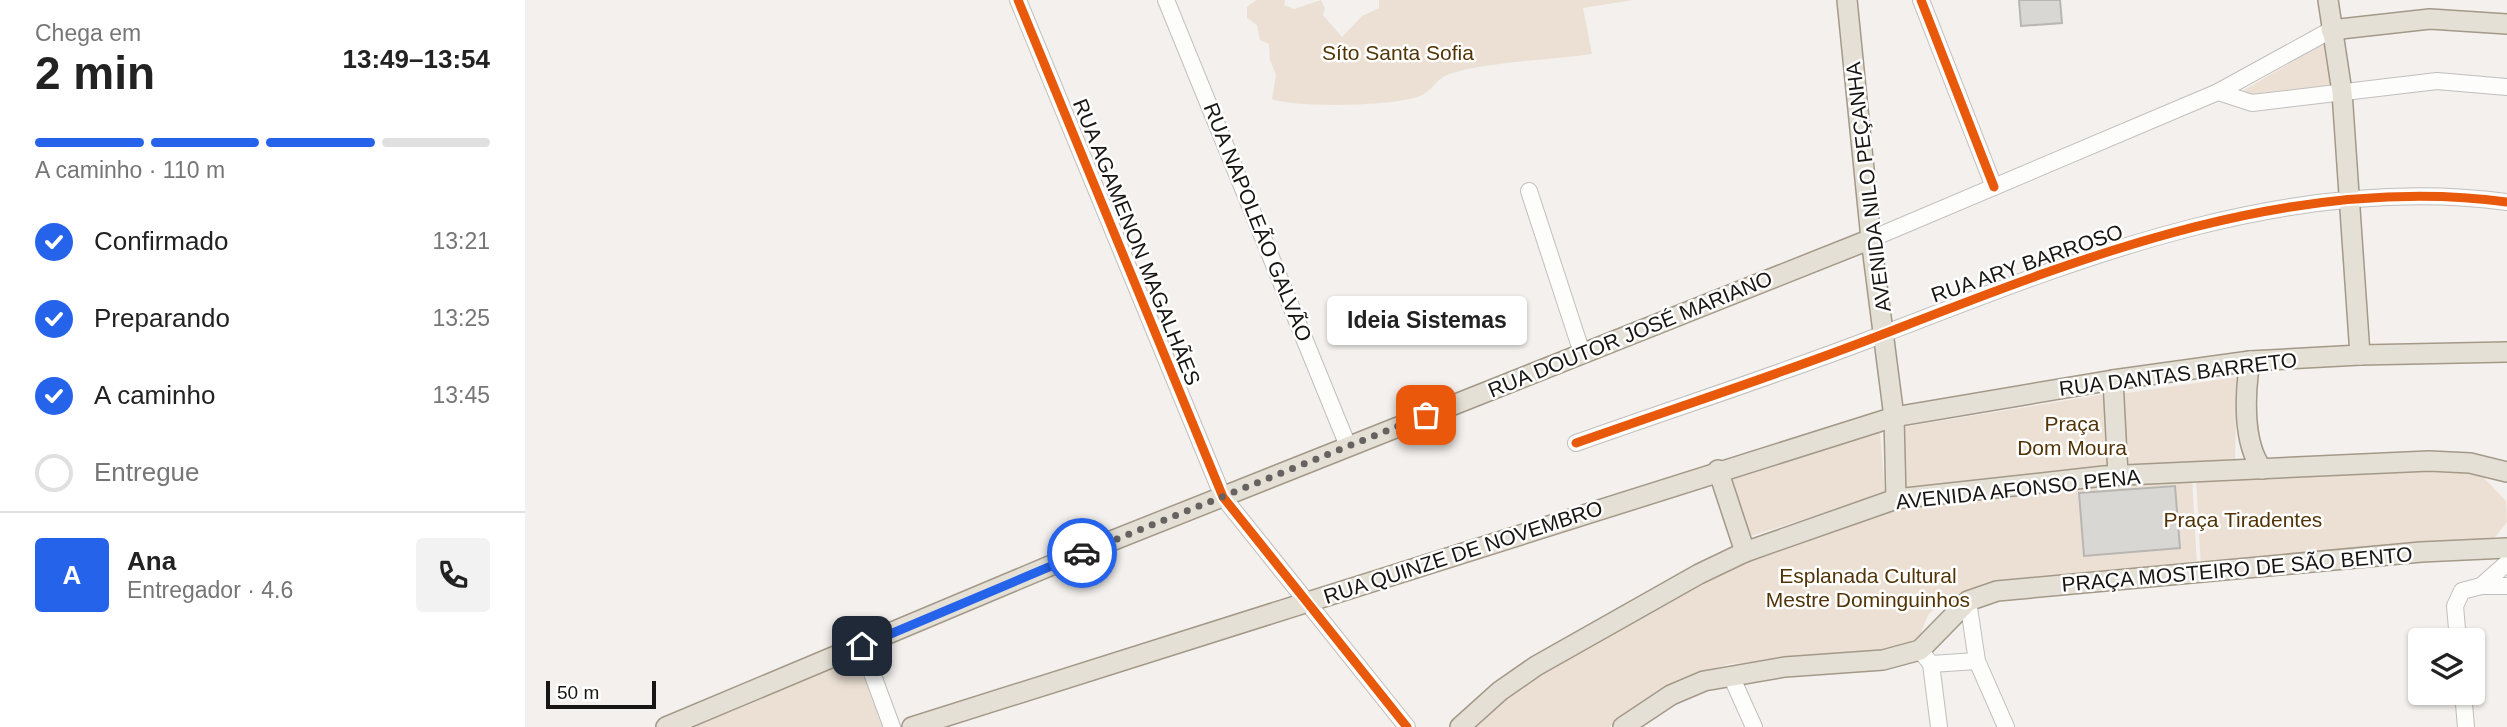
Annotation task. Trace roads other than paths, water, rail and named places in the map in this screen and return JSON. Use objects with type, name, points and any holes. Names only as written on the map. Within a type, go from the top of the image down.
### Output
[{"type":"main road","name":"AVENIDA NILO PEÇANHA","points":[[1847,0],[1871,239],[1894,417],[1896,499]]},
{"type":"main road","points":[[2328,0],[2342,92],[2360,355]]},
{"type":"main road","points":[[2335,33],[2337,0]]},
{"type":"main road","points":[[2335,33],[2430,19],[2507,24]]},
{"type":"main road","name":"RUA DOUTOR JOSÉ MARIANO","points":[[666,727],[1348,446],[1871,239]]},
{"type":"main road","name":"RUA DANTAS BARRETO","points":[[1894,417],[2250,360],[2507,352]]},
{"type":"main road","points":[[2250,360],[2247,381],[2251,450],[2262,469]]},
{"type":"main road","points":[[2113,380],[2117,475]]},
{"type":"main road","name":"RUA QUINZE DE NOVEMBRO","points":[[912,727],[1718,470],[1894,417]]},
{"type":"main road","name":"AVENIDA AFONSO PENA","points":[[1460,727],[1500,691],[1574,643],[1745,552],[1896,499],[2117,475],[2429,461],[2470,463],[2505,473]]},
{"type":"main road","points":[[1718,470],[1745,552]]},
{"type":"main road","name":"PRAÇA MOSTEIRO DE SÃO BENTO","points":[[1968,601],[1997,591],[2503,543]]},
{"type":"main road","points":[[1623,727],[1688,687],[1731,676],[1785,667],[1925,657],[1968,601]]},
{"type":"street","name":"RUA AGAMENON MAGALHÃES","points":[[1019,0],[1223,497],[1407,727]]},
{"type":"street","name":"RUA NAPOLEÃO GALVÃO","points":[[1166,0],[1348,446]]},
{"type":"street","points":[[1921,0],[1994,187]]},
{"type":"street","name":"RUA DOUTOR JOSÉ MARIANO","points":[[1871,239],[2211,95],[2335,33]]},
{"type":"street","points":[[2211,95],[2252,103],[2437,81],[2507,87]]},
{"type":"street","points":[[1529,191],[1582,353]]},
{"type":"street","name":"RUA ARY BARROSO","points":[[1576,443],[1885,334],[2076,261],[2228,221],[2349,198],[2418,197],[2507,202]]},
{"type":"street","points":[[2481,586],[2507,563]]},
{"type":"street","points":[[2458,628],[2457,597],[2462,591],[2481,586],[2507,586]]},
{"type":"street","points":[[1968,601],[1977,661],[2006,727]]},
{"type":"street","points":[[862,646],[892,727]]},
{"type":"street","points":[[1939,727],[1925,657],[1977,661]]},
{"type":"street","points":[[1731,676],[1754,727]]},
{"type":"street","points":[[2464,705],[2466,727]]},
{"type":"place","name":"Ideia Sistemas","points":[[1426,415]]},
{"type":"park label","name":"Síto Santa Sofia","points":[[1398,52]]},
{"type":"park label","name":"Praça Dom Moura","points":[[2072,435]]},
{"type":"park label","name":"Praça Tiradentes","points":[[2243,519]]},
{"type":"park label","name":"Esplanada Cultural Mestre Dominguinhos","points":[[1868,587]]}]
